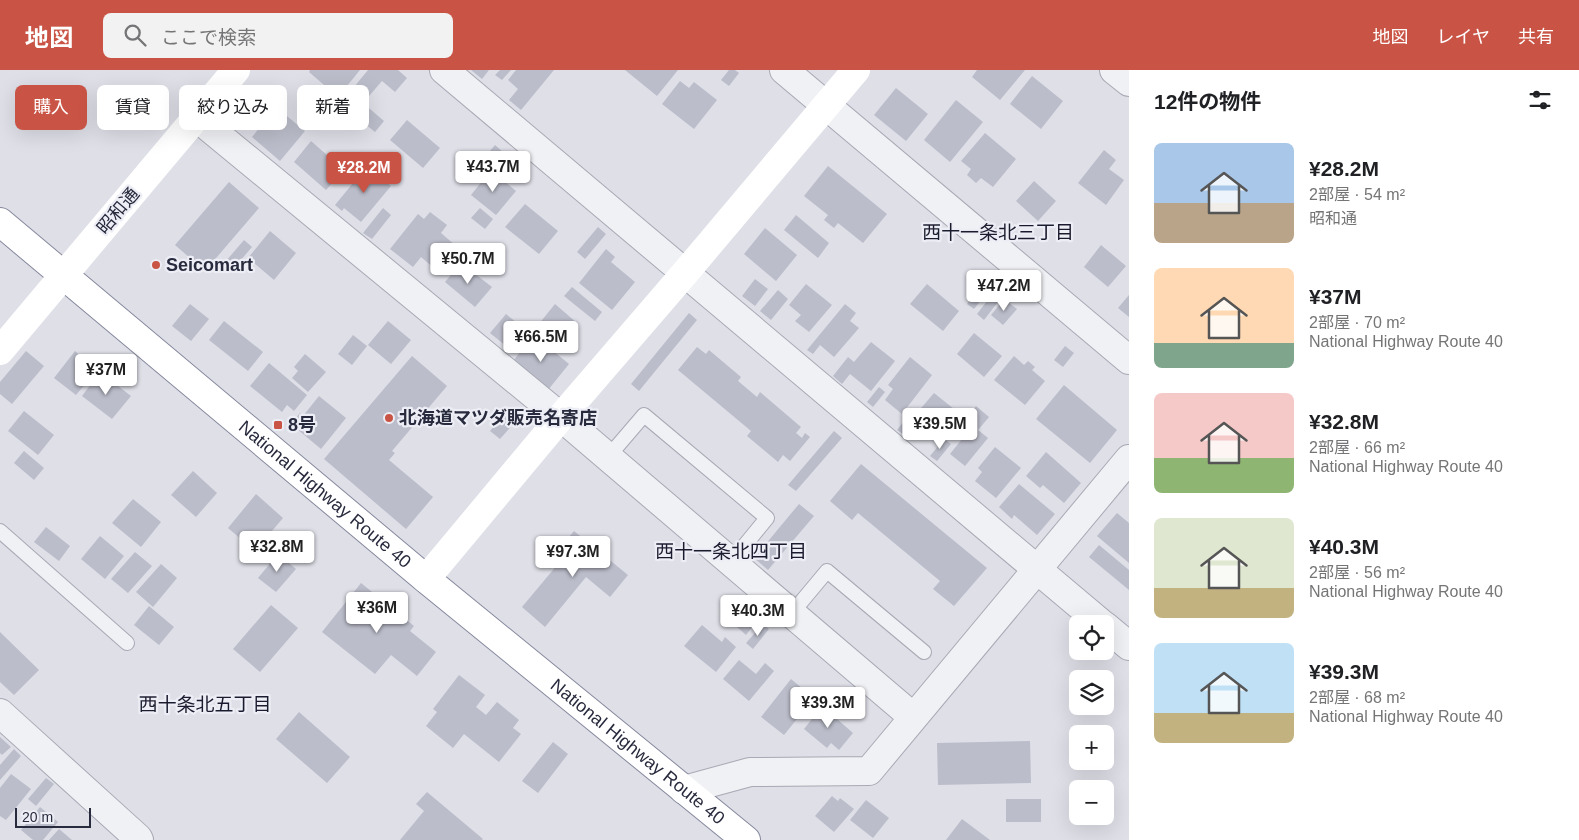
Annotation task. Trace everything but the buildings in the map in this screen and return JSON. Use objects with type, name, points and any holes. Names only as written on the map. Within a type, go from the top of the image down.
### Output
[{"type":"main road","name":"昭和通","points":[[223,85],[236,70]]},
{"type":"main road","points":[[426,579],[856,70]]},
{"type":"main road","name":"昭和通","points":[[0,351],[64,277],[185,130]]},
{"type":"main road","name":"National Highway Route 40","points":[[0,222],[426,579],[746,840]]},
{"type":"street","points":[[444,70],[1091,615]]},
{"type":"street","points":[[784,70],[1129,360]]},
{"type":"street","points":[[1114,70],[1129,82]]},
{"type":"street","points":[[212,130],[561,417],[913,716]]},
{"type":"street","points":[[684,790],[750,772],[869,771],[1129,459]]},
{"type":"street","points":[[1114,634],[1129,646]]},
{"type":"street","points":[[0,713],[139,840]]},
{"type":"lane","points":[[608,457],[644,415],[753,506],[767,518],[731,562]]},
{"type":"lane","points":[[0,531],[127,642]]},
{"type":"lane","points":[[792,613],[826,571],[924,652]]},
{"type":"place","name":"Seicomart","points":[[156,265]]},
{"type":"place","name":"北海道マツダ販売名寄店","points":[[389,418]]},
{"type":"place","name":"8号","points":[[278,425]]},
{"type":"district","name":"西十一条北三丁目","points":[[998,232]]},
{"type":"district","name":"西十一条北四丁目","points":[[731,551]]},
{"type":"district","name":"西十条北五丁目","points":[[205,704]]}]
